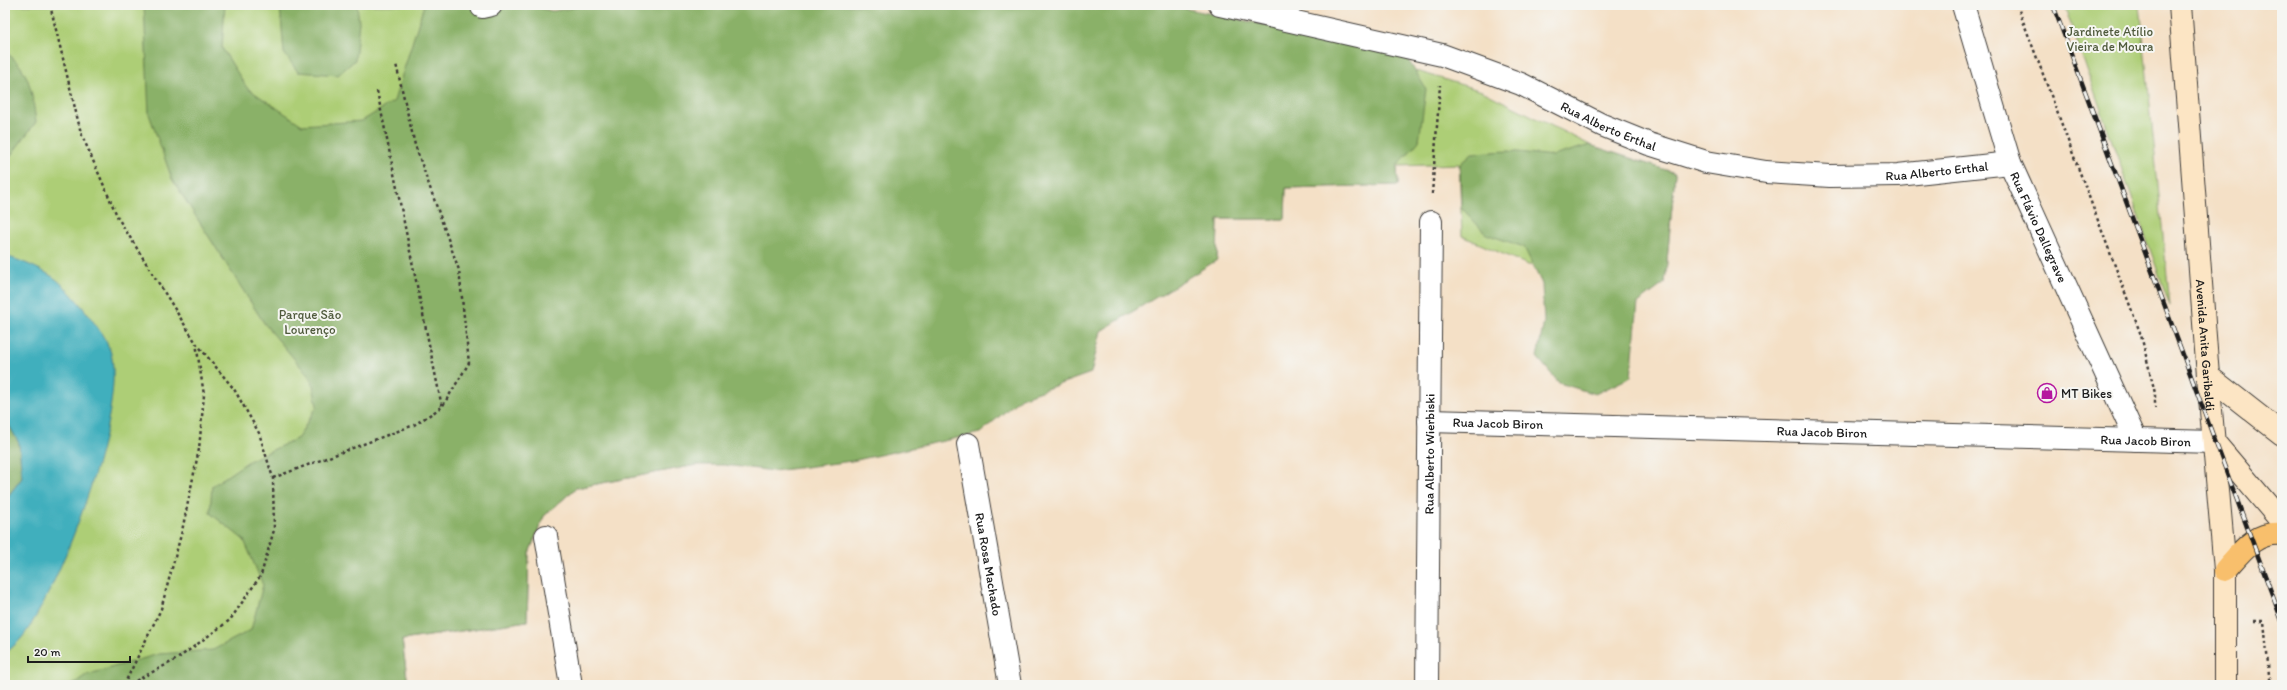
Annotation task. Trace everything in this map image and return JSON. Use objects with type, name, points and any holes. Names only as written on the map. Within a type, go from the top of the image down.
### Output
[{"type":"main road","name":"Avenida Anita Garibaldi","points":[[2180,5],[2208,376],[2225,570],[2225,685]]},
{"type":"main road","points":[[2208,376],[2282,434]]},
{"type":"main road","points":[[2214,442],[2282,522]]},
{"type":"main road","points":[[2225,570],[2252,541],[2261,536],[2282,534]]},
{"type":"street","name":"Rua Alberto Erthal","points":[[1220,5],[1442,55],[1522,84],[1602,125],[1643,141],[1706,162],[1766,172],[1830,176],[1898,175],[2010,163]]},
{"type":"street","name":"Rua Flávio Dallegrave","points":[[1963,5],[2010,163],[2136,440]]},
{"type":"street","name":"Rua Alberto Wierbiski","points":[[1427,685],[1431,222]]},
{"type":"street","name":"Rua Jacob Biron","points":[[1429,421],[2214,442]]},
{"type":"street","name":"Rua Rosa Machado","points":[[968,444],[1010,685]]},
{"type":"street","points":[[546,536],[571,685]]},
{"type":"path","points":[[50,5],[81,133],[118,218],[196,343],[234,389],[259,433],[273,478],[274,530],[261,575],[230,620],[177,659],[128,685]]},
{"type":"path","points":[[2017,5],[2141,335],[2155,393]]},
{"type":"path","points":[[1431,222],[1442,55]]},
{"type":"path","points":[[273,478],[414,425],[442,407],[469,363],[459,270],[415,145],[396,64]]},
{"type":"path","points":[[377,91],[442,407]]},
{"type":"path","points":[[124,685],[161,609],[182,531],[199,449],[204,395],[196,343]]},
{"type":"path","points":[[2264,621],[2269,675],[2273,685]]},
{"type":"green space","name":"Parque São Lourenço","points":[[5,5],[482,5],[500,84],[1004,19],[1420,72],[1482,91],[1590,145],[1675,173],[1665,283],[1528,265],[1462,236],[1459,164],[1397,166],[1398,185],[1286,188],[1285,219],[1218,219],[1217,260],[696,465],[576,488],[544,516],[529,553],[527,621],[402,640],[408,685],[5,685]]},
{"type":"green space","name":"Parque São Lourenço","points":[[144,5],[225,5],[222,48],[247,88],[302,125],[362,121],[394,101],[424,5],[529,5],[552,11],[588,5],[1168,5],[1404,53],[1426,89],[1419,141],[1397,166],[1398,185],[1286,188],[1285,219],[1218,219],[1217,260],[1101,331],[1091,373],[1021,398],[980,433],[852,461],[774,471],[724,465],[696,465],[576,488],[544,516],[529,553],[527,621],[402,640],[408,685],[72,685],[86,675],[159,654],[213,650],[251,630],[263,585],[244,540],[210,513],[212,486],[249,461],[298,438],[317,406],[312,380],[264,323],[172,179],[149,114]]},
{"type":"green space","points":[[280,5],[357,5],[359,22],[355,60],[338,75],[298,72],[284,53]]},
{"type":"green space","name":"Jardinete Atílio Vieira de Moura","points":[[2064,5],[2140,5],[2170,306]]},
{"type":"green space","points":[[5,52],[20,66],[29,83],[36,122],[5,163]]},
{"type":"green space","points":[[1590,145],[1675,173],[1665,283],[1638,303],[1631,377],[1595,394],[1559,383],[1537,357],[1544,322],[1542,284],[1524,247],[1486,234],[1461,207],[1460,164],[1472,153],[1509,151],[1553,156]]},
{"type":"green space","points":[[5,418],[19,443],[22,478],[5,500]]},
{"type":"water","points":[[5,256],[39,269],[64,286],[87,313],[106,342],[110,350],[113,377],[110,412],[101,453],[88,496],[72,539],[39,611],[22,638],[5,654],[5,500],[22,478],[19,443],[5,418]]},
{"type":"railway","points":[[2053,5],[2282,621]]},
{"type":"place","name":"MT Bikes","points":[[2047,393]]}]
